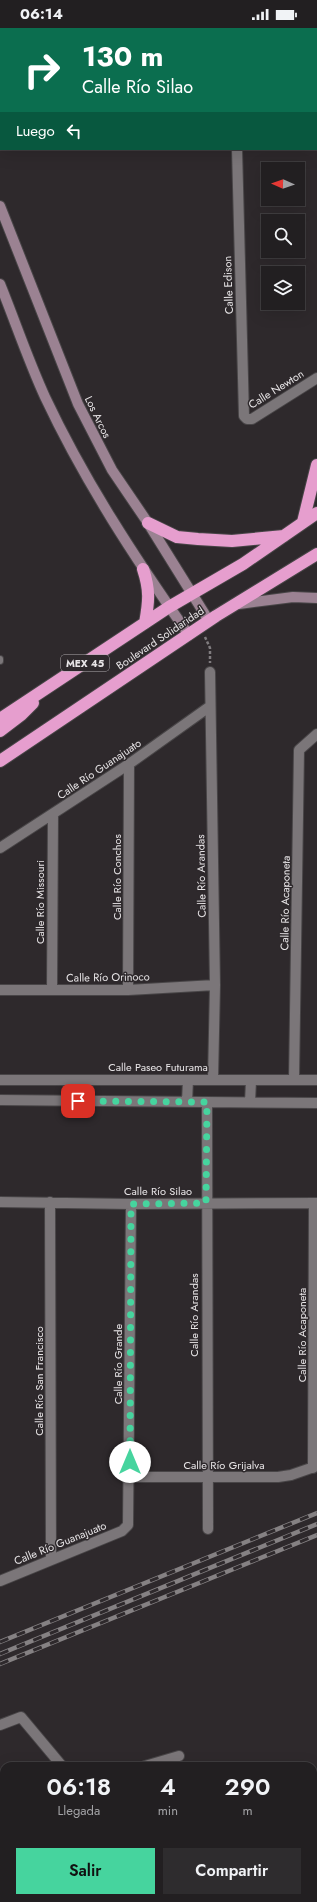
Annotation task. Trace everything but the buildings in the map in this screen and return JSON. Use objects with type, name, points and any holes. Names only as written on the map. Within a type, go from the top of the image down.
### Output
[{"type":"highway","points":[[303,522],[317,465]]},
{"type":"highway","name":"Boulevard Solidaridad","points":[[0,719],[169,607],[242,564],[317,513]]},
{"type":"highway","points":[[148,523],[177,537],[198,539],[232,541],[285,536]]},
{"type":"highway","name":"Boulevard Solidaridad","points":[[0,761],[189,635],[317,554]]},
{"type":"highway","points":[[143,569],[149,586],[145,623]]},
{"type":"highway","points":[[0,731],[21,715],[46,689]]},
{"type":"main road","name":"Los Arcos","points":[[0,206],[78,404],[112,470],[148,523],[191,593],[205,625]]},
{"type":"main road","points":[[0,284],[44,396],[71,449],[107,514],[189,635]]},
{"type":"main road","points":[[239,604],[292,598],[317,598]]},
{"type":"street","name":"Calle Edison","points":[[237,150],[244,416],[247,419]]},
{"type":"street","name":"Calle Newton","points":[[247,419],[252,419],[317,378]]},
{"type":"street","name":"Calle Río Arandas","points":[[210,672],[209,707],[215,985],[213,1079]]},
{"type":"street","name":"Calle Río Guanajuato","points":[[0,848],[53,815],[129,764],[209,707]]},
{"type":"street","name":"Calle Río Acaponeta","points":[[294,1080],[299,750],[317,734]]},
{"type":"street","name":"Calle Río Conchos","points":[[128,990],[129,764]]},
{"type":"street","name":"Calle Río Missouri","points":[[52,990],[53,815]]},
{"type":"street","name":"Calle Río Orinoco","points":[[0,990],[128,990],[215,985]]},
{"type":"street","name":"Calle Paseo Futurama","points":[[0,1080],[317,1080]]},
{"type":"street","points":[[187,1102],[188,1080]]},
{"type":"street","points":[[250,1102],[251,1081]]},
{"type":"street","points":[[0,1100],[317,1103]]},
{"type":"street","name":"Calle Río Arandas","points":[[207,1102],[206,1203],[208,1529]]},
{"type":"street","name":"Calle Río Silao","points":[[0,1202],[131,1204],[315,1203]]},
{"type":"street","name":"Calle Río San Francisco","points":[[50,1202],[51,1560]]},
{"type":"street","name":"Calle Río Acaponeta","points":[[315,1203],[315,1467]]},
{"type":"street","name":"Calle Río Grande","points":[[128,1525],[130,1477],[131,1204]]},
{"type":"street","name":"Calle Río Grijalva","points":[[130,1477],[278,1477],[315,1467]]},
{"type":"street","name":"Calle Río Guanajuato","points":[[0,1581],[122,1531],[128,1525]]},
{"type":"street","points":[[0,1725],[20,1717],[46,1745],[59,1762]]},
{"type":"street","points":[[159,1762],[179,1756]]},
{"type":"path","points":[[205,625],[210,648],[210,672]]},
{"type":"railway","points":[[0,1642],[317,1513]]},
{"type":"railway","points":[[0,1654],[317,1524]]},
{"type":"railway","points":[[0,1664],[317,1535]]},
{"type":"route","points":[[78,1101],[207,1102],[206,1203],[131,1204],[130,1462]]}]
